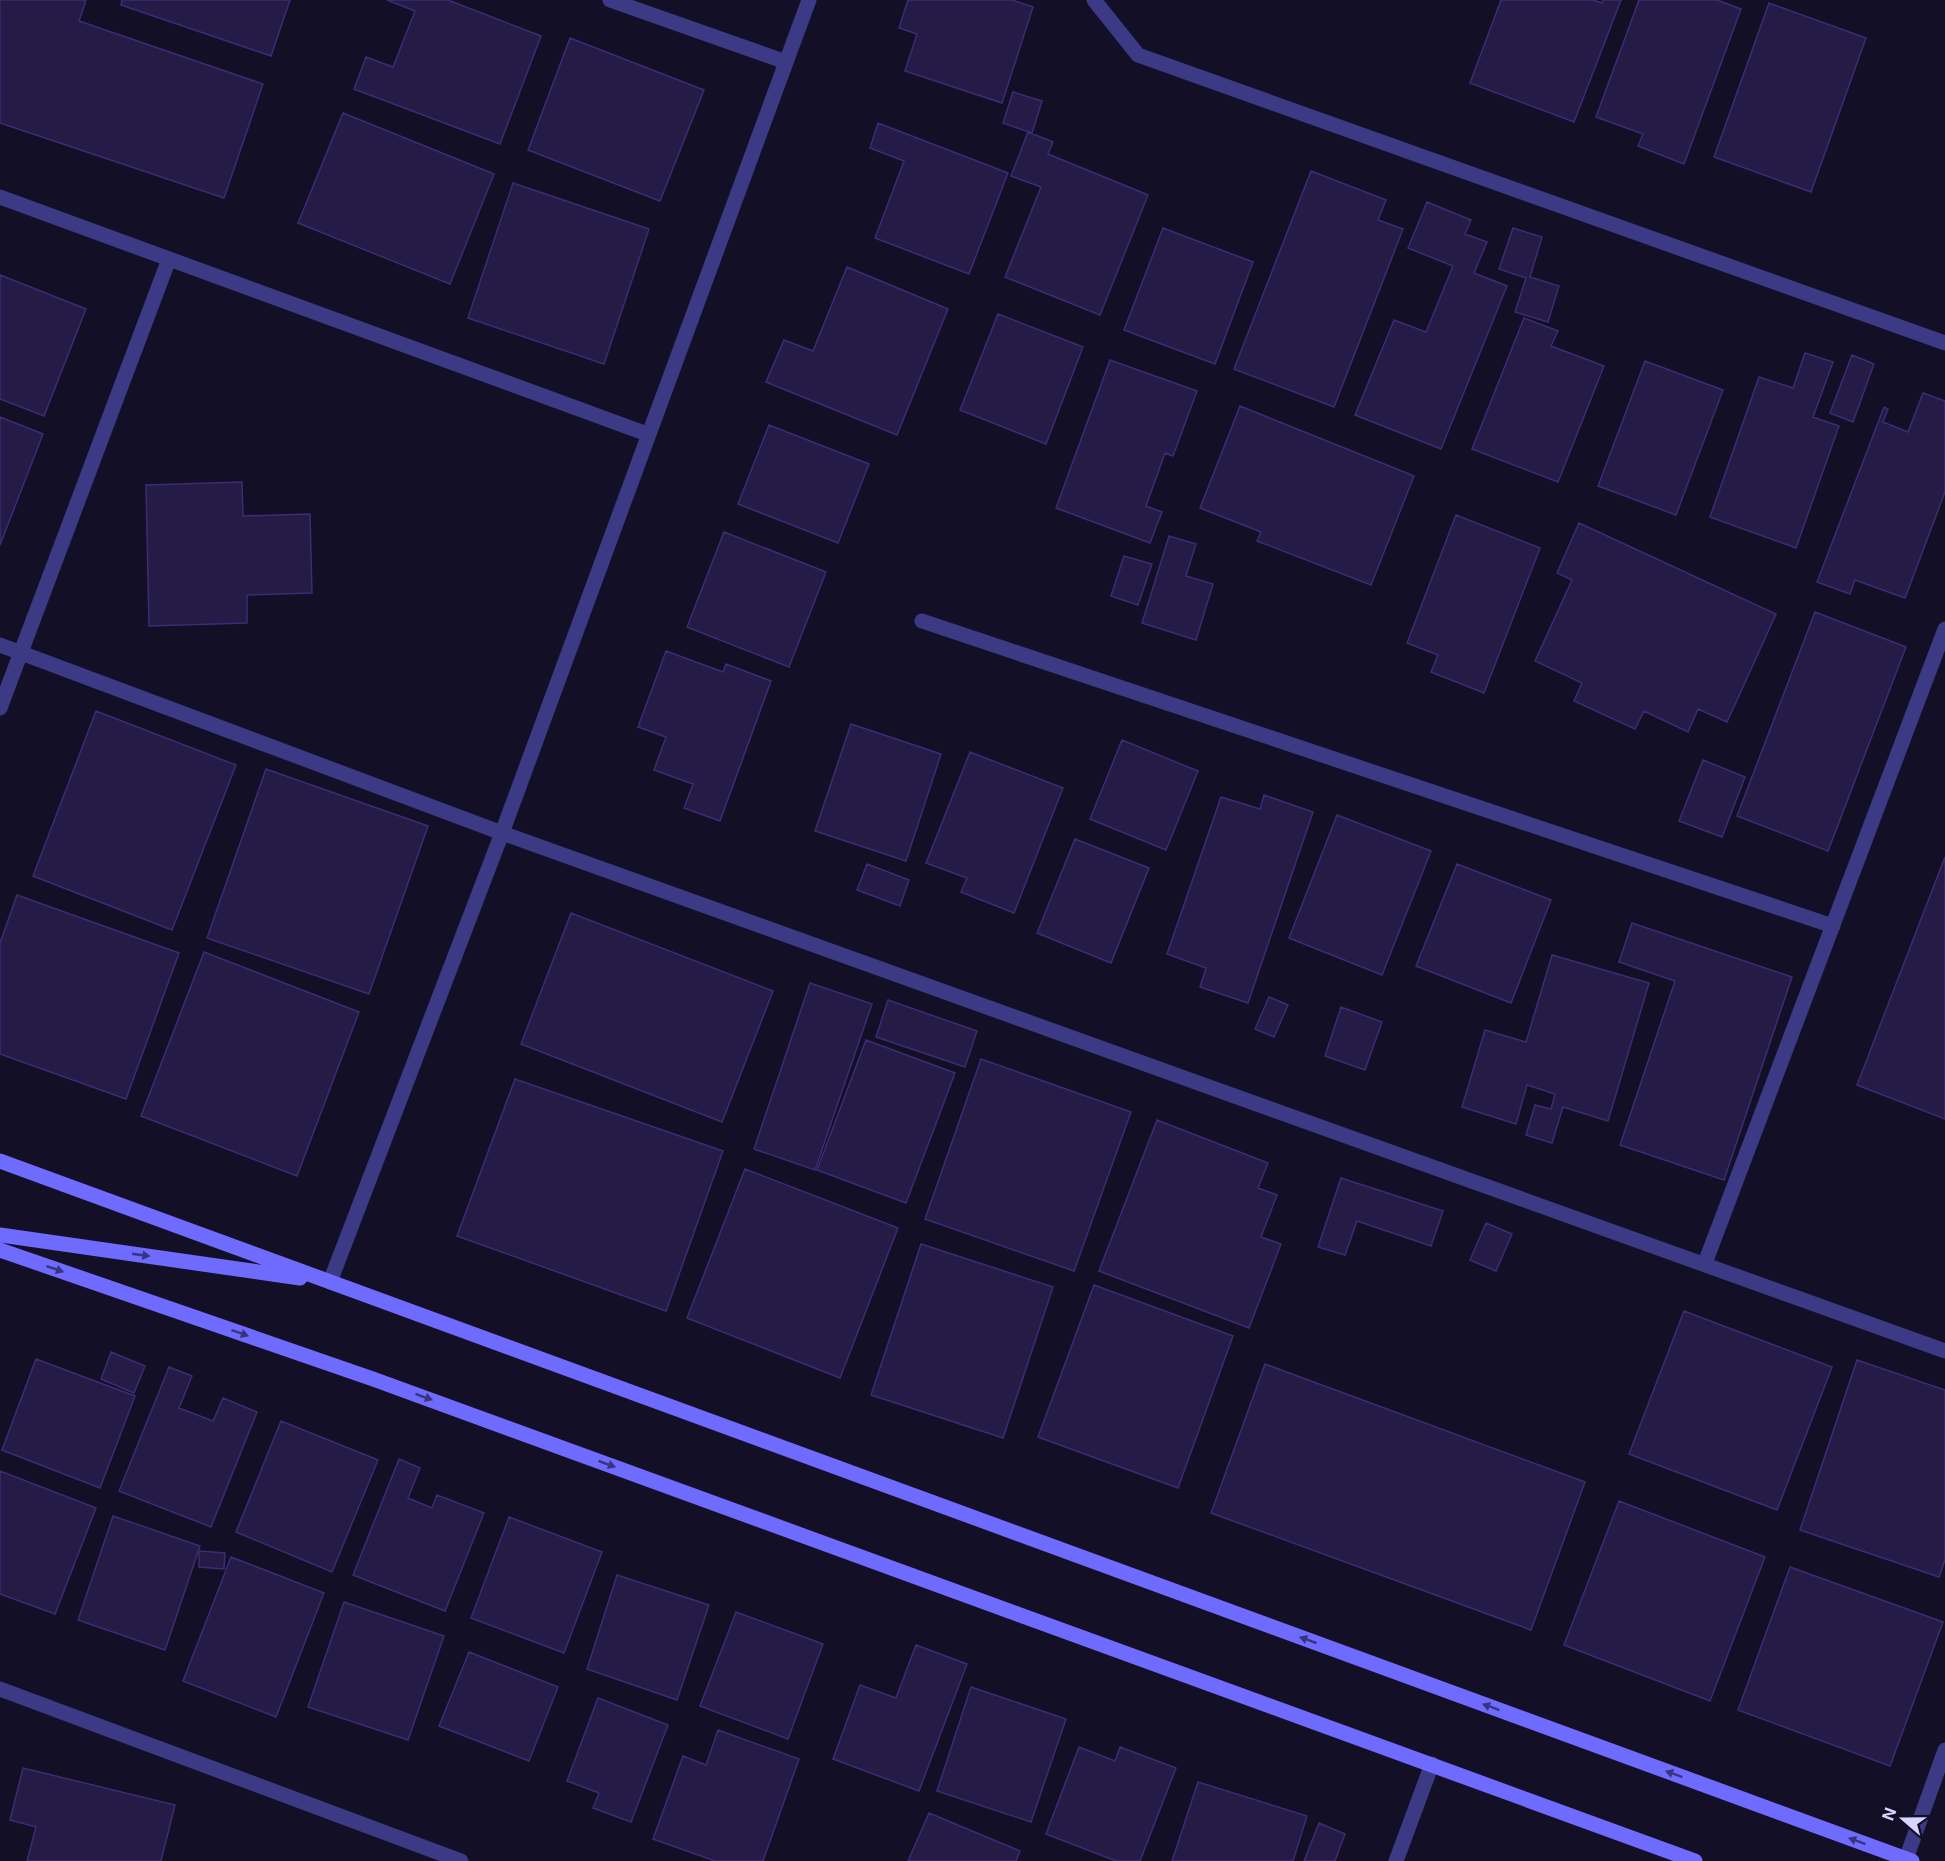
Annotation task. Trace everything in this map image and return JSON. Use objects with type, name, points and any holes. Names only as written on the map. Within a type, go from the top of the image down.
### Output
[{"type":"street","points":[[610,0],[786,62]]},
{"type":"street","points":[[330,1282],[502,833],[647,434],[809,0]]},
{"type":"street","points":[[1094,0],[1138,55],[1945,343]]},
{"type":"street","points":[[0,197],[647,434]]},
{"type":"street","points":[[0,708],[170,259]]},
{"type":"street","points":[[922,621],[1833,926]]},
{"type":"street","points":[[1705,1263],[1941,650],[1945,629]]},
{"type":"street","points":[[0,645],[502,833],[1945,1351]]},
{"type":"street","points":[[0,1161],[1909,1860],[1945,1750]]},
{"type":"street","points":[[0,1235],[330,1282]]},
{"type":"street","points":[[0,1250],[373,1379],[1695,1861]]},
{"type":"street","points":[[0,1689],[460,1861]]},
{"type":"street","points":[[1396,1861],[1432,1764]]},
{"type":"building","points":[[0,0],[86,0],[79,21],[263,84],[224,198],[0,123]]},
{"type":"building","points":[[122,0],[290,0],[271,56],[121,5]]},
{"type":"building","points":[[387,0],[448,0],[541,36],[500,144],[354,89],[366,57],[393,67],[415,11]]},
{"type":"building","points":[[908,0],[1012,0],[1033,7],[1002,103],[905,71],[917,34],[899,28]]},
{"type":"building","points":[[1501,0],[1593,0],[1602,3],[1603,0],[1621,0],[1574,122],[1470,83]]},
{"type":"building","points":[[1639,0],[1717,0],[1741,9],[1684,164],[1638,146],[1643,134],[1596,117]]},
{"type":"building","points":[[1769,3],[1866,38],[1811,192],[1714,157]]},
{"type":"building","points":[[570,38],[704,90],[660,201],[528,150]]},
{"type":"building","points":[[1013,92],[1042,101],[1032,133],[1003,123]]},
{"type":"building","points":[[343,113],[494,174],[450,284],[298,223]]},
{"type":"building","points":[[878,123],[1008,173],[969,274],[875,238],[904,161],[870,148]]},
{"type":"building","points":[[1028,132],[1053,142],[1048,154],[1148,195],[1100,315],[1005,277],[1041,187],[1011,176]]},
{"type":"building","points":[[1311,171],[1386,200],[1378,220],[1403,229],[1334,407],[1234,369]]},
{"type":"building","points":[[513,183],[649,229],[604,364],[468,318]]},
{"type":"building","points":[[1427,202],[1471,220],[1465,234],[1487,242],[1474,273],[1507,286],[1441,449],[1355,415],[1394,320],[1426,332],[1453,266],[1408,248]]},
{"type":"building","points":[[1163,228],[1253,262],[1215,364],[1124,330]]},
{"type":"building","points":[[1513,228],[1542,237],[1530,277],[1559,286],[1548,322],[1515,312],[1526,278],[1499,269]]},
{"type":"building","points":[[847,267],[948,309],[897,435],[766,382],[784,340],[813,351]]},
{"type":"building","points":[[0,275],[86,309],[44,416],[0,399]]},
{"type":"building","points":[[998,314],[1083,347],[1046,444],[960,410]]},
{"type":"building","points":[[1524,318],[1558,331],[1551,346],[1604,366],[1558,482],[1472,449]]},
{"type":"building","points":[[1805,353],[1833,362],[1813,417],[1839,426],[1796,548],[1710,517],[1759,377],[1793,388]]},
{"type":"building","points":[[1852,355],[1874,364],[1853,422],[1830,413]]},
{"type":"building","points":[[1110,360],[1197,391],[1173,456],[1165,453],[1146,506],[1162,512],[1150,543],[1056,508]]},
{"type":"building","points":[[1645,361],[1723,390],[1676,515],[1598,486]]},
{"type":"building","points":[[1923,393],[1945,401],[1945,492],[1905,598],[1855,580],[1850,594],[1817,582],[1884,407],[1888,409],[1883,422],[1908,432]]},
{"type":"building","points":[[1240,406],[1414,476],[1371,585],[1257,541],[1261,532],[1200,508]]},
{"type":"building","points":[[0,417],[43,434],[0,545]]},
{"type":"building","points":[[769,425],[869,464],[838,543],[738,504]]},
{"type":"building","points":[[242,482],[243,516],[310,514],[312,593],[247,595],[247,623],[149,626],[146,485]]},
{"type":"building","points":[[1456,515],[1540,548],[1484,693],[1431,672],[1438,655],[1407,643]]},
{"type":"building","points":[[1579,523],[1776,614],[1727,722],[1698,709],[1688,732],[1644,711],[1635,729],[1574,701],[1582,683],[1535,661],[1572,580],[1557,573]]},
{"type":"building","points":[[724,532],[826,572],[789,667],[687,627]]},
{"type":"building","points":[[1169,536],[1196,544],[1186,576],[1213,584],[1196,640],[1142,623]]},
{"type":"building","points":[[1124,556],[1152,564],[1138,605],[1111,596]]},
{"type":"building","points":[[1815,612],[1906,647],[1828,851],[1737,816]]},
{"type":"building","points":[[666,651],[723,672],[726,664],[771,681],[720,821],[684,808],[693,784],[654,770],[666,737],[638,727]]},
{"type":"building","points":[[96,711],[236,765],[172,930],[33,876]]},
{"type":"building","points":[[851,724],[941,754],[906,861],[815,831]]},
{"type":"building","points":[[1122,740],[1198,771],[1166,850],[1090,819]]},
{"type":"building","points":[[970,752],[1063,788],[1014,913],[961,892],[967,878],[926,863]]},
{"type":"building","points":[[1703,760],[1745,777],[1722,837],[1679,821]]},
{"type":"building","points":[[266,769],[428,826],[369,994],[207,938]]},
{"type":"building","points":[[1264,795],[1313,812],[1248,1003],[1200,987],[1206,968],[1167,954],[1221,797],[1260,809]]},
{"type":"building","points":[[1337,815],[1431,851],[1382,975],[1289,938]]},
{"type":"building","points":[[1075,839],[1149,868],[1111,963],[1037,933]]},
{"type":"building","points":[[1945,857],[1945,1119],[1857,1085]]},
{"type":"building","points":[[867,864],[909,880],[900,906],[857,890]]},
{"type":"building","points":[[1457,864],[1551,900],[1511,1003],[1416,966]]},
{"type":"building","points":[[17,895],[179,953],[126,1099],[0,1054],[0,943]]},
{"type":"building","points":[[571,913],[773,991],[722,1122],[521,1044]]},
{"type":"building","points":[[1632,923],[1792,977],[1724,1180],[1620,1145],[1675,981],[1619,962]]},
{"type":"building","points":[[204,952],[359,1012],[297,1176],[141,1116]]},
{"type":"building","points":[[1552,955],[1649,983],[1608,1121],[1563,1107],[1552,1143],[1526,1135],[1535,1105],[1551,1109],[1555,1094],[1527,1085],[1516,1124],[1462,1107],[1485,1030],[1526,1042]]},
{"type":"building","points":[[810,983],[872,1004],[815,1170],[754,1149]]},
{"type":"building","points":[[1269,997],[1288,1005],[1274,1037],[1255,1029]]},
{"type":"building","points":[[888,1000],[977,1031],[965,1067],[876,1037]]},
{"type":"building","points":[[1341,1007],[1382,1022],[1365,1070],[1325,1056]]},
{"type":"building","points":[[866,1040],[955,1073],[906,1203],[817,1170]]},
{"type":"building","points":[[981,1059],[1131,1112],[1074,1271],[925,1219]]},
{"type":"building","points":[[515,1079],[723,1151],[666,1311],[457,1236]]},
{"type":"building","points":[[1157,1120],[1268,1163],[1258,1188],[1277,1195],[1261,1237],[1281,1244],[1249,1328],[1099,1271]]},
{"type":"building","points":[[745,1169],[898,1228],[840,1378],[687,1318]]},
{"type":"building","points":[[1341,1178],[1443,1211],[1431,1246],[1357,1221],[1345,1255],[1318,1247]]},
{"type":"building","points":[[1486,1223],[1512,1234],[1496,1271],[1470,1260]]},
{"type":"building","points":[[921,1244],[1053,1287],[1003,1438],[871,1395]]},
{"type":"building","points":[[1094,1285],[1233,1336],[1178,1488],[1038,1437]]},
{"type":"building","points":[[1684,1311],[1832,1367],[1777,1510],[1629,1454]]},
{"type":"building","points":[[111,1352],[145,1366],[134,1393],[101,1379]]},
{"type":"building","points":[[36,1359],[135,1396],[100,1488],[2,1450]]},
{"type":"building","points":[[1857,1360],[1945,1390],[1945,1560],[1939,1577],[1800,1530]]},
{"type":"building","points":[[1265,1364],[1585,1482],[1531,1630],[1211,1513]]},
{"type":"building","points":[[169,1367],[192,1376],[179,1408],[213,1421],[223,1398],[257,1412],[211,1527],[119,1491]]},
{"type":"building","points":[[281,1421],[378,1460],[332,1572],[236,1532]]},
{"type":"building","points":[[399,1459],[420,1468],[408,1498],[432,1508],[437,1495],[484,1513],[445,1611],[353,1575]]},
{"type":"building","points":[[0,1471],[96,1508],[55,1614],[0,1594]]},
{"type":"building","points":[[1619,1501],[1765,1557],[1710,1701],[1564,1645]]},
{"type":"building","points":[[113,1516],[200,1546],[165,1650],[78,1620]]},
{"type":"building","points":[[509,1517],[602,1552],[564,1653],[471,1618]]},
{"type":"building","points":[[199,1551],[225,1553],[224,1569],[199,1567]]},
{"type":"building","points":[[231,1557],[324,1593],[276,1717],[183,1681]]},
{"type":"building","points":[[1790,1567],[1943,1622],[1890,1766],[1738,1710]]},
{"type":"building","points":[[617,1575],[709,1605],[677,1700],[587,1669]]},
{"type":"building","points":[[344,1602],[444,1636],[408,1740],[308,1707]]},
{"type":"building","points":[[736,1612],[823,1644],[788,1739],[700,1706]]},
{"type":"building","points":[[916,1645],[967,1664],[919,1791],[833,1759],[860,1685],[896,1698]]},
{"type":"building","points":[[469,1652],[558,1687],[529,1761],[439,1726]]},
{"type":"building","points":[[971,1687],[1066,1719],[1031,1822],[937,1791]]},
{"type":"building","points":[[598,1698],[668,1725],[631,1822],[593,1808],[599,1793],[567,1781]]},
{"type":"building","points":[[718,1730],[799,1759],[763,1861],[715,1861],[653,1839],[683,1756],[706,1765]]},
{"type":"building","points":[[1079,1747],[1115,1761],[1120,1747],[1176,1768],[1140,1861],[1116,1861],[1046,1834]]},
{"type":"building","points":[[23,1768],[175,1805],[161,1861],[27,1861],[36,1827],[10,1820]]},
{"type":"building","points":[[1198,1782],[1307,1816],[1293,1861],[1172,1861]]},
{"type":"building","points":[[929,1813],[1020,1851],[1016,1861],[908,1861]]},
{"type":"building","points":[[1319,1823],[1345,1834],[1335,1861],[1304,1861]]}]
